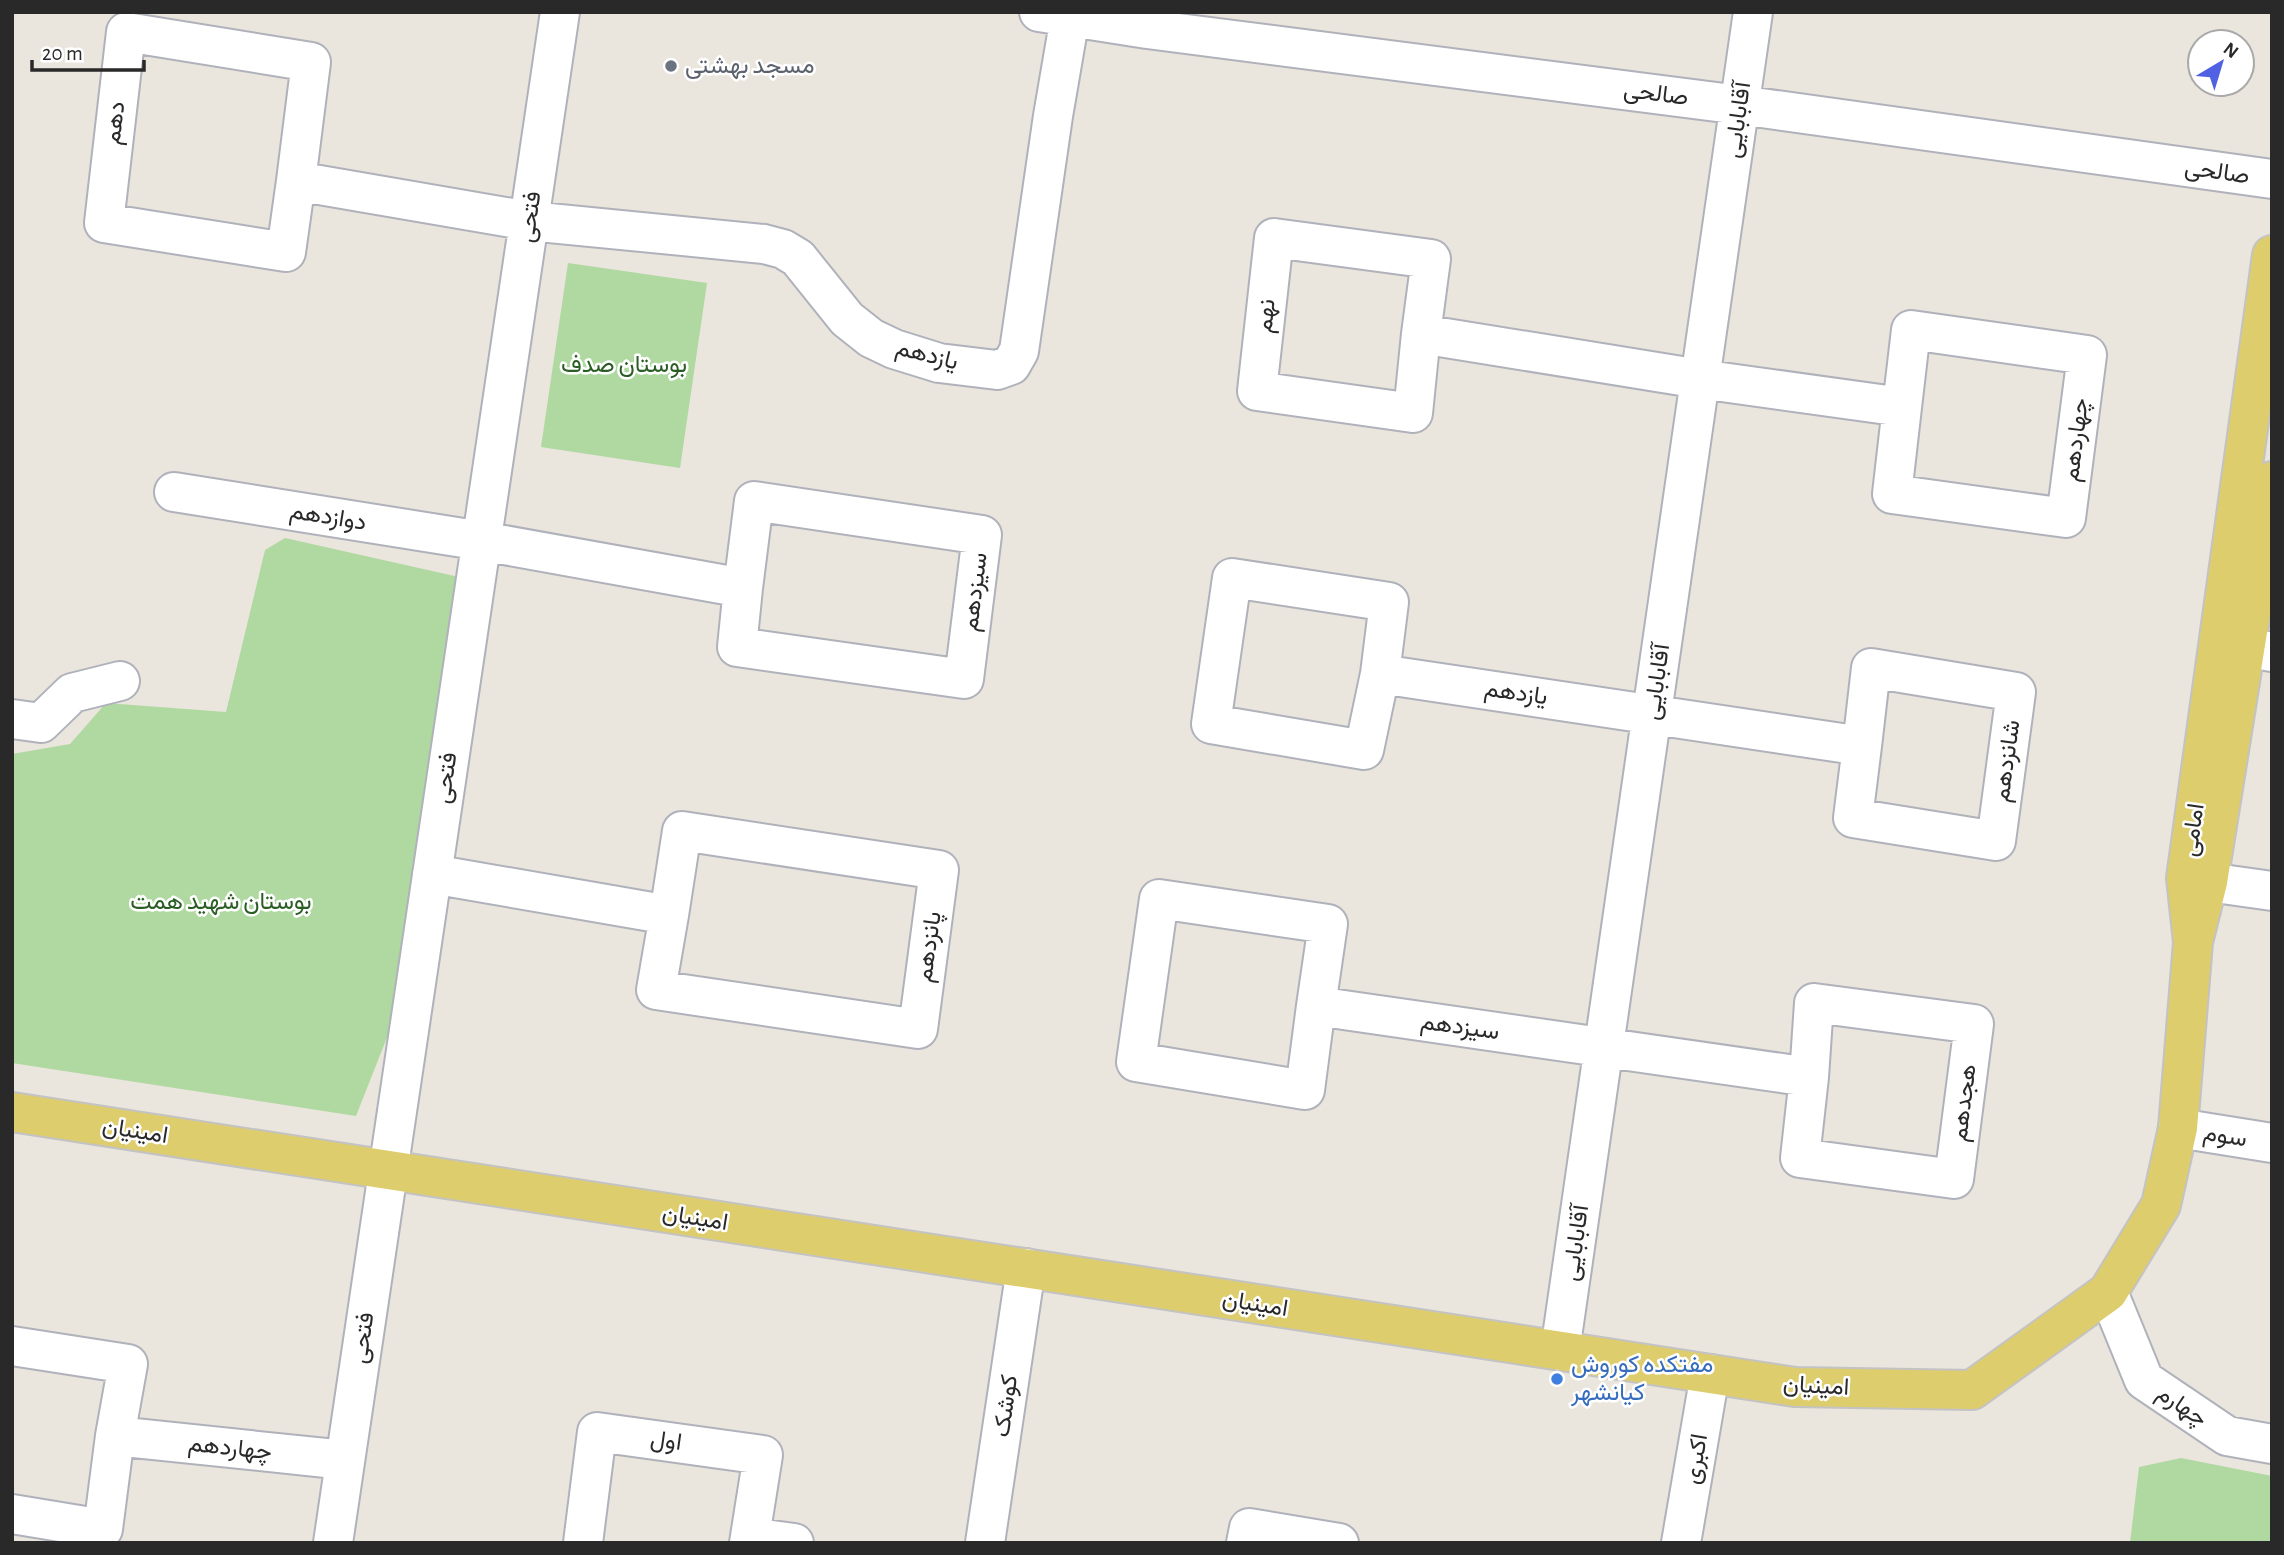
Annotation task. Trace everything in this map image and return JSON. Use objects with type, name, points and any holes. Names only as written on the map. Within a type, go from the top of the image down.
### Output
[{"type":"main road","name":"امامی","points":[[2193,942],[2186,877],[2272,255]]},
{"type":"main road","name":"امامی","points":[[2193,942],[2258,650],[2272,481]]},
{"type":"main road","name":"امینیان","points":[[12,1112],[1795,1387],[1972,1390],[2108,1292],[2161,1205],[2178,1128],[2193,942]]},
{"type":"street","name":"فتحی","points":[[333,1543],[560,12]]},
{"type":"street","name":"آقابابایی","points":[[1560,1351],[1753,12]]},
{"type":"street","name":"یازدهم","points":[[529,221],[764,244],[783,249],[798,258],[847,319],[871,338],[894,349],[939,363],[998,370],[1011,365],[1019,351],[1053,116],[1055,15]]},
{"type":"street","name":"صالحی","points":[[1055,15],[1148,20],[2272,179]]},
{"type":"street","name":"دهم","points":[[126,32],[311,62],[296,181],[286,252],[104,223],[126,32]]},
{"type":"street","points":[[296,181],[529,221]]},
{"type":"street","name":"نهم","points":[[1275,238],[1431,259],[1421,334],[1413,413],[1257,391],[1275,238]]},
{"type":"street","name":"چهاردهم","points":[[1911,330],[2087,355],[2066,518],[1892,494],[1902,407],[1911,330]]},
{"type":"street","points":[[1421,334],[1700,379],[1902,407]]},
{"type":"street","name":"دوازدهم","points":[[174,492],[482,541]]},
{"type":"street","name":"سیزدهم","points":[[754,501],[982,535],[964,679],[737,647],[743,588],[754,501]]},
{"type":"street","points":[[482,541],[743,588]]},
{"type":"street","points":[[1232,578],[1389,602],[1380,674],[1364,750],[1211,724],[1232,578]]},
{"type":"street","name":"شانزدهم","points":[[1871,667],[2016,692],[1996,841],[1853,817],[1862,746],[1871,667]]},
{"type":"street","name":"یازدهم","points":[[1380,674],[1652,713]]},
{"type":"street","points":[[12,719],[41,723],[72,693],[120,681]]},
{"type":"street","points":[[1652,713],[1862,746]]},
{"type":"street","name":"پانزدهم","points":[[682,831],[939,870],[918,1029],[656,990],[669,915],[682,831]]},
{"type":"street","points":[[432,874],[669,915]]},
{"type":"street","points":[[2208,882],[2272,891]]},
{"type":"street","points":[[1159,899],[1328,925],[1316,1006],[1305,1090],[1136,1062],[1159,899]]},
{"type":"street","name":"هجدهم","points":[[1814,1003],[1974,1024],[1954,1179],[1800,1158],[1808,1077],[1814,1003]]},
{"type":"street","name":"سیزدهم","points":[[1316,1006],[1604,1047]]},
{"type":"street","points":[[1604,1047],[1808,1077]]},
{"type":"street","name":"سوم","points":[[2178,1128],[2272,1143]]},
{"type":"street","name":"کوشک","points":[[985,1543],[1026,1268]]},
{"type":"street","name":"چهارم","points":[[2108,1292],[2144,1380],[2227,1436],[2272,1444]]},
{"type":"street","points":[[12,1346],[128,1364],[115,1436],[103,1530],[12,1514]]},
{"type":"street","name":"اکبری","points":[[1681,1543],[1710,1374]]},
{"type":"street","name":"اول","points":[[583,1543],[597,1432],[763,1455],[749,1540],[794,1543]]},
{"type":"street","name":"چهاردهم","points":[[115,1436],[345,1460]]},
{"type":"street","points":[[1246,1543],[1249,1528],[1339,1543]]},
{"type":"green space","name":"بوستان صدف","points":[[568,263],[707,283],[680,468],[541,447]]},
{"type":"green space","name":"بوستان شهید همت","points":[[285,538],[459,577],[397,1012],[356,1116],[12,1063],[12,754],[70,744],[106,703],[226,712],[265,550]]},
{"type":"green space","points":[[2181,1458],[2272,1476],[2272,1543],[2130,1543],[2139,1467]]},
{"type":"place","name":"مسجد بهشتی","points":[[671,66]]},
{"type":"place","name":"مفتکده کوروش کیانشهر","points":[[1557,1379]]}]
